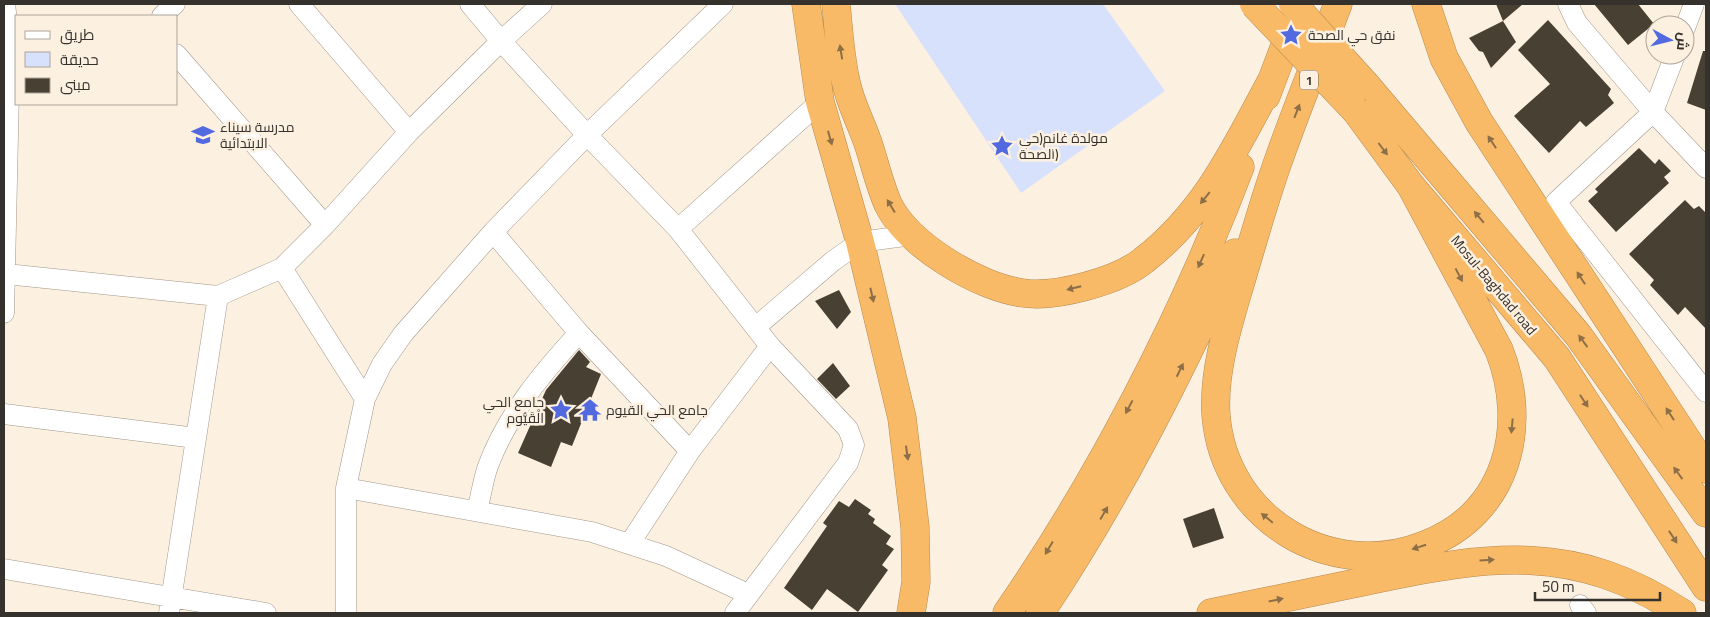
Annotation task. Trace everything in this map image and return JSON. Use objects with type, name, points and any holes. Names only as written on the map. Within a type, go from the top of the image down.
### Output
[{"type":"highway","points":[[806,4],[820,102],[860,242],[902,418],[915,527],[916,582],[912,613]]},
{"type":"highway","points":[[836,4],[848,90],[866,135],[888,204],[912,235],[931,253],[983,281],[1023,293],[1052,294],[1105,280],[1143,262],[1183,226],[1212,189],[1272,80]]},
{"type":"highway","name":"Mosul-Baghdad road","points":[[1254,4],[1356,111],[1411,186],[1557,358],[1706,588]]},
{"type":"highway","points":[[1293,4],[1366,85],[1578,335],[1706,513]]},
{"type":"highway","points":[[1007,613],[1078,500],[1166,336],[1223,212],[1301,4]]},
{"type":"highway","name":"1","points":[[1279,156],[1338,4]]},
{"type":"highway","points":[[1426,4],[1444,58],[1479,122],[1706,469]]},
{"type":"highway","points":[[1279,156],[1233,309],[1217,388],[1216,415],[1226,461],[1248,500],[1262,515],[1280,529],[1317,548],[1337,553],[1361,555],[1406,551],[1427,545],[1444,535],[1460,524],[1489,494],[1500,478],[1509,448],[1513,419],[1508,374],[1499,350],[1411,186]]},
{"type":"highway","points":[[1040,613],[1098,524],[1135,458],[1191,347],[1279,156]]},
{"type":"highway","points":[[1211,613],[1439,566],[1511,559],[1538,559],[1602,572],[1637,586],[1682,613]]},
{"type":"street","points":[[4,313],[13,46],[5,4]]},
{"type":"street","points":[[163,15],[175,4]]},
{"type":"street","points":[[299,4],[409,132]]},
{"type":"street","points":[[470,4],[500,41],[587,135],[678,228],[757,326],[770,346],[848,429],[854,445],[848,462],[735,613]]},
{"type":"street","points":[[6,274],[218,296],[282,268],[326,225],[409,132],[500,41],[542,4]]},
{"type":"street","points":[[346,613],[346,488],[365,399],[382,364],[403,334],[493,232],[587,135],[723,4]]},
{"type":"street","points":[[1568,4],[1577,23],[1653,112],[1706,168]]},
{"type":"street","points":[[178,56],[326,225]]},
{"type":"street","points":[[1671,65],[1653,112],[1556,202],[1706,392]]},
{"type":"street","points":[[678,228],[796,121],[820,102]]},
{"type":"street","points":[[493,232],[579,333],[690,451]]},
{"type":"street","points":[[757,326],[834,261],[860,242],[912,235]]},
{"type":"street","points":[[282,268],[365,399]]},
{"type":"street","points":[[170,605],[218,296]]},
{"type":"street","points":[[477,511],[488,467],[506,426],[528,394],[579,333]]},
{"type":"street","points":[[630,543],[690,451],[770,346]]},
{"type":"street","points":[[4,414],[196,438]]},
{"type":"street","points":[[346,488],[592,532],[630,543],[695,568],[748,594]]},
{"type":"street","points":[[4,569],[170,605],[266,613]]},
{"type":"green space","points":[[895,4],[1103,4],[1165,91],[1021,193]]},
{"type":"building","points":[[1496,4],[1523,4],[1503,21]]},
{"type":"building","points":[[1594,4],[1638,4],[1647,15],[1645,15],[1645,31],[1628,45]]},
{"type":"building","points":[[1548,20],[1611,89],[1608,95],[1614,103],[1586,127],[1580,121],[1549,153],[1514,116],[1550,84],[1518,50]]},
{"type":"building","points":[[1503,21],[1516,42],[1491,68],[1483,52],[1479,51],[1469,38]]},
{"type":"building","points":[[1703,51],[1706,51],[1706,110],[1687,103]]},
{"type":"building","points":[[1639,148],[1655,164],[1659,159],[1671,171],[1664,177],[1669,183],[1616,232],[1588,201],[1598,192],[1595,189]]},
{"type":"building","points":[[1685,200],[1694,209],[1699,206],[1706,213],[1706,329],[1685,307],[1678,315],[1650,285],[1654,280],[1629,254]]},
{"type":"building","points":[[839,290],[851,312],[837,329],[815,301]]},
{"type":"building","points":[[579,350],[590,362],[586,367],[601,374],[572,446],[561,442],[551,467],[518,453],[546,390]]},
{"type":"building","points":[[833,363],[850,386],[836,399],[817,379]]},
{"type":"building","points":[[855,499],[871,510],[868,514],[875,519],[873,523],[891,536],[886,544],[894,549],[882,565],[888,570],[858,612],[827,589],[812,610],[784,588],[827,526],[823,523],[839,501],[849,507]]},
{"type":"building","points":[[1214,508],[1224,538],[1193,548],[1183,519]]},
{"type":"place","name":"نفق حي الصحة","points":[[1291,35]]},
{"type":"place","name":"مدرسة سيناء الابتدائية","points":[[203,135]]},
{"type":"place","name":"مولدة غانم(حي الصحة)","points":[[1002,146]]},
{"type":"place","name":"جامع الحي الْقَيُّوم","points":[[561,410]]},
{"type":"place","name":"جامع الحي القيوم","points":[[590,410]]}]
